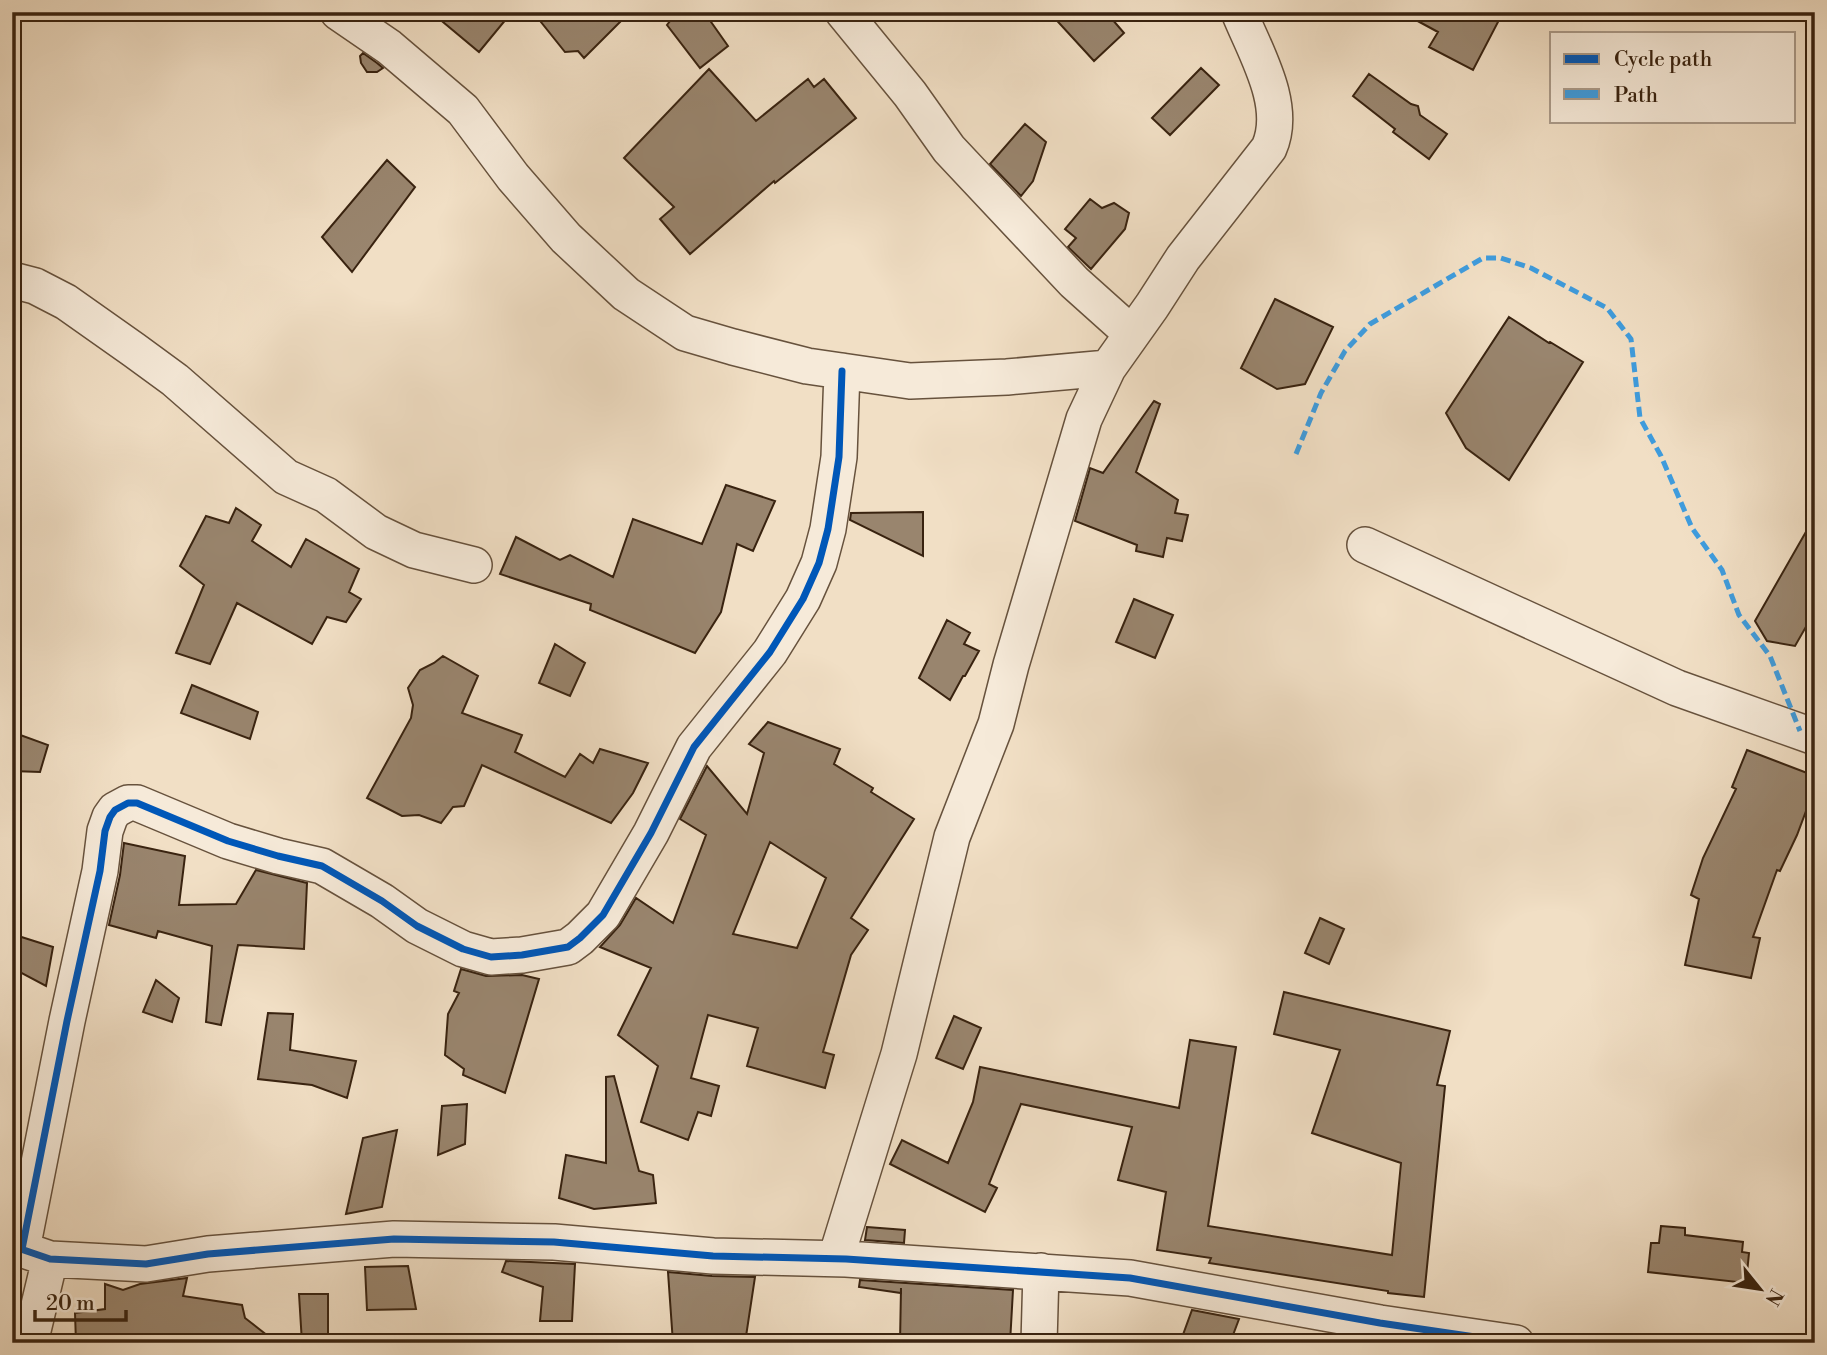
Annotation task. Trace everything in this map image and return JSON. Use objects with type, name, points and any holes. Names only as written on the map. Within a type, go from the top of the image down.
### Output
[{"type":"street","points":[[338,12],[389,47],[463,110],[513,177],[566,238],[626,294],[685,333],[807,366],[910,381],[1007,377],[1108,368]]},
{"type":"street","points":[[843,12],[910,94],[949,149],[1074,282],[1132,334]]},
{"type":"street","points":[[836,1258],[899,1054],[952,837],[996,724],[1011,664],[1084,419],[1108,368],[1183,258],[1269,148],[1275,136],[1275,107],[1262,66],[1239,12]]},
{"type":"street","points":[[12,280],[35,286],[66,302],[134,350],[175,380],[286,477],[327,495],[376,531],[414,550],[474,565]]},
{"type":"street","points":[[30,1343],[28,1251],[65,1035],[100,870],[105,831],[115,810],[128,803],[137,803],[228,841],[322,866],[382,901],[417,926],[463,949],[491,957],[568,947],[603,915],[651,832],[694,747],[770,652],[803,599],[819,563],[828,530],[839,457],[842,371]]},
{"type":"street","points":[[1365,545],[1677,688],[1815,737]]},
{"type":"street","points":[[28,1251],[146,1264],[208,1254],[394,1239],[554,1241],[713,1256],[836,1258],[1130,1278],[1380,1323],[1516,1343]]},
{"type":"street","points":[[1039,1343],[1041,1272]]},
{"type":"building","points":[[431,12],[512,12],[479,52]]},
{"type":"building","points":[[533,12],[630,12],[584,58],[578,51],[565,52]]},
{"type":"building","points":[[677,12],[704,12],[728,46],[700,68],[667,25]]},
{"type":"building","points":[[1049,12],[1106,12],[1124,33],[1094,61]]},
{"type":"building","points":[[1401,12],[1479,12],[1498,22],[1473,70],[1429,47],[1438,32]]},
{"type":"building","points":[[363,53],[383,68],[377,72],[367,72],[361,63],[360,56]]},
{"type":"building","points":[[1201,68],[1219,85],[1170,135],[1152,118]]},
{"type":"building","points":[[709,69],[756,121],[808,79],[814,87],[824,79],[856,118],[775,183],[774,181],[690,254],[660,219],[674,207],[624,158]]},
{"type":"building","points":[[1369,74],[1411,104],[1418,106],[1420,115],[1447,134],[1429,159],[1393,132],[1395,129],[1353,96]]},
{"type":"building","points":[[1025,124],[1046,142],[1033,181],[1021,196],[990,164]]},
{"type":"building","points":[[387,160],[415,187],[352,272],[322,237]]},
{"type":"building","points":[[1090,199],[1102,208],[1114,203],[1129,213],[1125,229],[1091,269],[1068,247],[1076,238],[1065,229]]},
{"type":"building","points":[[1275,299],[1333,327],[1305,384],[1277,389],[1241,368]]},
{"type":"building","points":[[1509,317],[1583,362],[1509,480],[1466,448],[1446,413]]},
{"type":"building","points":[[1154,401],[1160,404],[1136,472],[1178,500],[1175,513],[1188,515],[1182,541],[1167,538],[1163,557],[1136,551],[1137,545],[1075,521],[1090,468],[1103,473]]},
{"type":"building","points":[[726,485],[775,501],[753,551],[737,544],[721,612],[695,653],[590,610],[591,604],[500,574],[516,537],[560,560],[570,555],[613,577],[633,519],[702,544]]},
{"type":"building","points":[[236,508],[261,525],[252,541],[291,567],[306,539],[359,569],[349,592],[361,599],[346,622],[327,617],[312,644],[237,603],[210,664],[176,653],[204,585],[180,566],[206,516],[229,523]]},
{"type":"building","points":[[923,512],[923,556],[850,520],[851,513]]},
{"type":"building","points":[[1815,516],[1815,611],[1795,646],[1767,641],[1755,621]]},
{"type":"building","points":[[1134,599],[1173,615],[1155,658],[1116,642]]},
{"type":"building","points":[[947,620],[970,633],[964,644],[979,651],[950,700],[919,678]]},
{"type":"building","points":[[555,644],[585,663],[570,696],[539,683]]},
{"type":"building","points":[[443,656],[478,676],[462,713],[522,735],[515,752],[565,777],[580,754],[593,763],[600,749],[648,763],[633,793],[611,823],[482,765],[464,806],[453,807],[441,823],[419,815],[402,816],[367,798],[411,718],[413,705],[408,688],[420,670]]},
{"type":"building","points":[[192,685],[258,712],[250,739],[181,713]]},
{"type":"building","points":[[768,722],[840,749],[834,764],[873,788],[871,792],[914,819],[851,918],[868,930],[851,955],[823,1052],[834,1055],[825,1088],[747,1066],[758,1028],[708,1015],[691,1078],[719,1086],[711,1116],[698,1112],[688,1140],[641,1122],[658,1066],[618,1035],[651,968],[600,947],[620,925],[636,898],[673,923],[706,835],[680,819],[707,766],[747,814],[764,753],[749,744]],"holes":[[[770,842],[826,878],[797,948],[733,934]]]},
{"type":"building","points":[[12,732],[48,745],[40,772],[12,771]]},
{"type":"building","points":[[1747,750],[1815,776],[1815,787],[1797,835],[1780,871],[1777,870],[1753,937],[1760,938],[1751,978],[1685,965],[1699,899],[1691,895],[1703,858],[1736,789],[1732,787]]},
{"type":"building","points":[[124,843],[185,856],[179,905],[236,904],[256,870],[307,883],[304,949],[238,945],[221,1025],[206,1022],[212,946],[158,931],[156,938],[109,925]]},
{"type":"building","points":[[1320,918],[1344,929],[1329,964],[1305,953]]},
{"type":"building","points":[[12,934],[53,947],[46,986],[12,968]]},
{"type":"building","points":[[461,969],[486,976],[522,975],[539,979],[505,1093],[463,1075],[464,1069],[445,1055],[448,1014],[459,993],[454,991]]},
{"type":"building","points":[[156,980],[179,998],[172,1022],[143,1012]]},
{"type":"building","points":[[1284,992],[1450,1031],[1437,1085],[1445,1086],[1424,1297],[1209,1263],[1211,1258],[1157,1250],[1166,1192],[1118,1180],[1132,1127],[1021,1104],[989,1184],[997,1188],[985,1212],[890,1164],[902,1140],[948,1163],[973,1102],[980,1067],[1179,1108],[1190,1040],[1236,1047],[1208,1226],[1392,1255],[1401,1163],[1312,1133],[1340,1050],[1274,1034]]},
{"type":"building","points":[[268,1013],[293,1014],[290,1050],[356,1061],[347,1098],[312,1085],[258,1079]]},
{"type":"building","points":[[954,1016],[981,1028],[963,1069],[936,1058]]},
{"type":"building","points":[[614,1076],[639,1171],[653,1175],[656,1203],[594,1209],[559,1198],[566,1155],[606,1163],[606,1077]]},
{"type":"building","points":[[467,1104],[465,1144],[438,1155],[442,1106]]},
{"type":"building","points":[[397,1130],[382,1207],[346,1214],[363,1138]]},
{"type":"building","points":[[1661,1226],[1685,1228],[1685,1235],[1743,1242],[1742,1252],[1749,1253],[1746,1283],[1648,1272],[1651,1243],[1659,1243]]},
{"type":"building","points":[[867,1227],[905,1230],[904,1243],[865,1240]]},
{"type":"building","points":[[506,1261],[575,1264],[572,1321],[540,1321],[543,1287],[502,1272]]},
{"type":"building","points":[[408,1266],[416,1309],[367,1310],[365,1267]]},
{"type":"building","points":[[668,1272],[755,1277],[745,1343],[673,1343]]},
{"type":"building","points":[[187,1278],[183,1296],[242,1305],[245,1318],[277,1343],[76,1343],[75,1313],[105,1309],[105,1284],[123,1290],[140,1284]]},
{"type":"building","points":[[860,1280],[1013,1290],[1010,1343],[900,1343],[901,1293],[859,1287]]},
{"type":"building","points":[[299,1294],[328,1294],[328,1343],[302,1343]]},
{"type":"building","points":[[1192,1310],[1239,1319],[1230,1343],[1180,1343]]},
{"type":"marked path","points":[[1296,454],[1321,393],[1345,351],[1370,324],[1483,258],[1501,258],[1531,268],[1607,308],[1631,339],[1640,418],[1661,456],[1692,528],[1722,570],[1739,615],[1770,656],[1800,731]]},
{"type":"cycle path","points":[[22,1249],[100,871],[105,831],[115,810],[128,803],[137,803],[228,841],[322,866],[382,901],[417,926],[463,949],[491,957],[568,947],[603,915],[651,833],[694,747],[770,652],[803,599],[819,563],[828,529],[839,457],[842,371]]},
{"type":"cycle path","points":[[12,1246],[50,1259],[146,1264],[208,1254],[394,1239],[554,1242],[713,1256],[846,1259],[1130,1278],[1380,1323],[1516,1343]]}]
